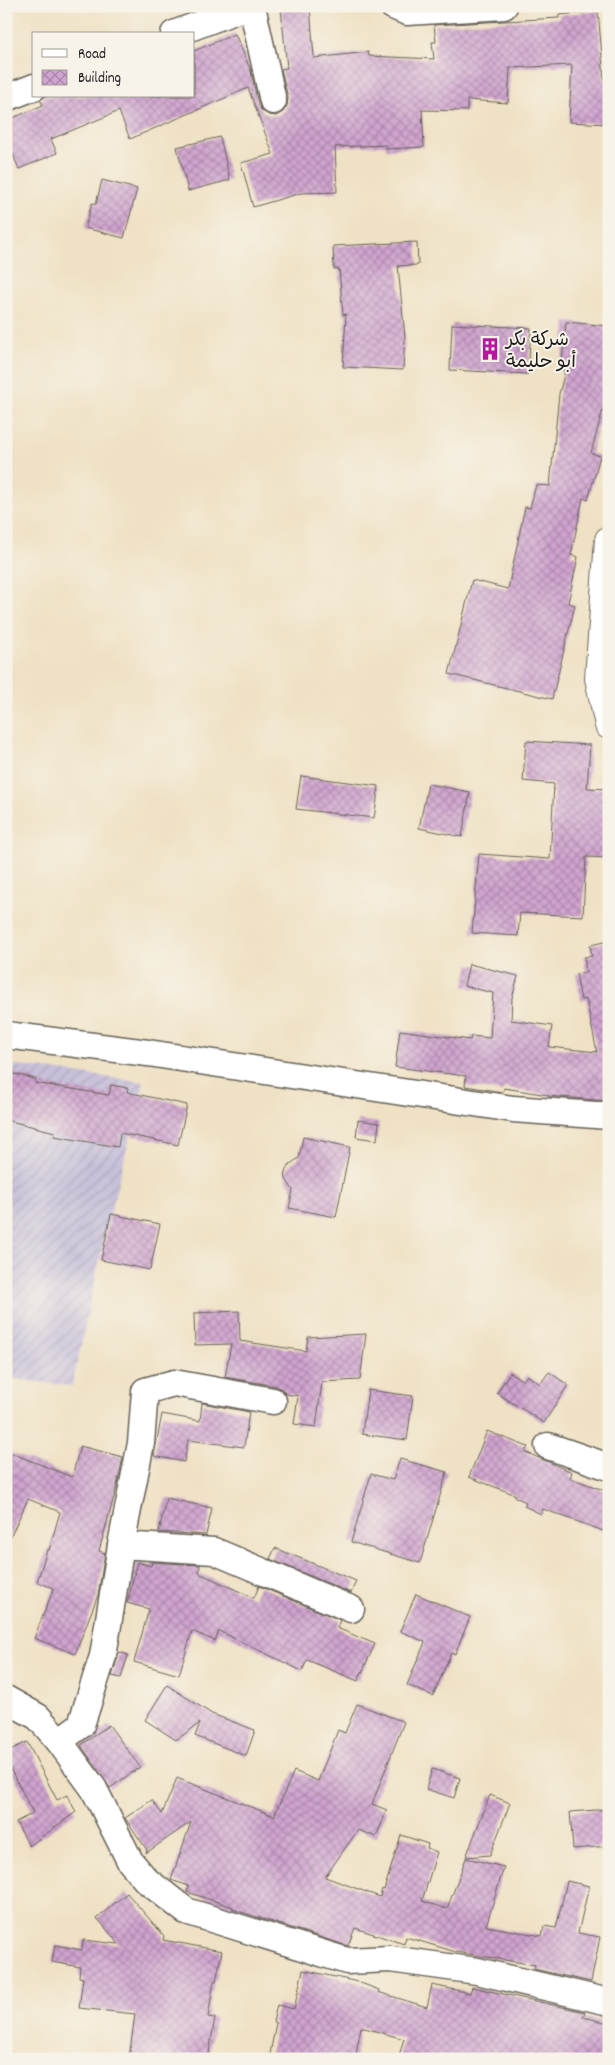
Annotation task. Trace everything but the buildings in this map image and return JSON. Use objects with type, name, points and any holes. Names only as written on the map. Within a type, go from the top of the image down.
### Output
[{"type":"street","points":[[179,32],[247,6]]},
{"type":"street","points":[[252,6],[273,101]]},
{"type":"street","points":[[393,6],[407,12],[504,6]]},
{"type":"street","points":[[6,98],[32,88]]},
{"type":"street","points":[[609,540],[599,678],[609,725]]},
{"type":"street","points":[[6,1034],[148,1053],[513,1109],[609,1116]]},
{"type":"street","points":[[59,1741],[81,1725],[103,1656],[121,1545],[141,1443],[145,1391],[174,1383],[273,1401]]},
{"type":"street","points":[[548,1446],[609,1467]]},
{"type":"street","points":[[121,1545],[214,1551],[350,1609]]},
{"type":"street","points":[[6,1699],[38,1717],[59,1741],[94,1789],[130,1860],[146,1880],[186,1911],[347,1961],[390,1959],[478,1971],[609,2002]]},
{"type":"shaded area","points":[[6,1064],[144,1082],[106,1230],[72,1386],[6,1378]]},
{"type":"place","name":"شركة بكر أبو حليمة","points":[[490,349]]}]
